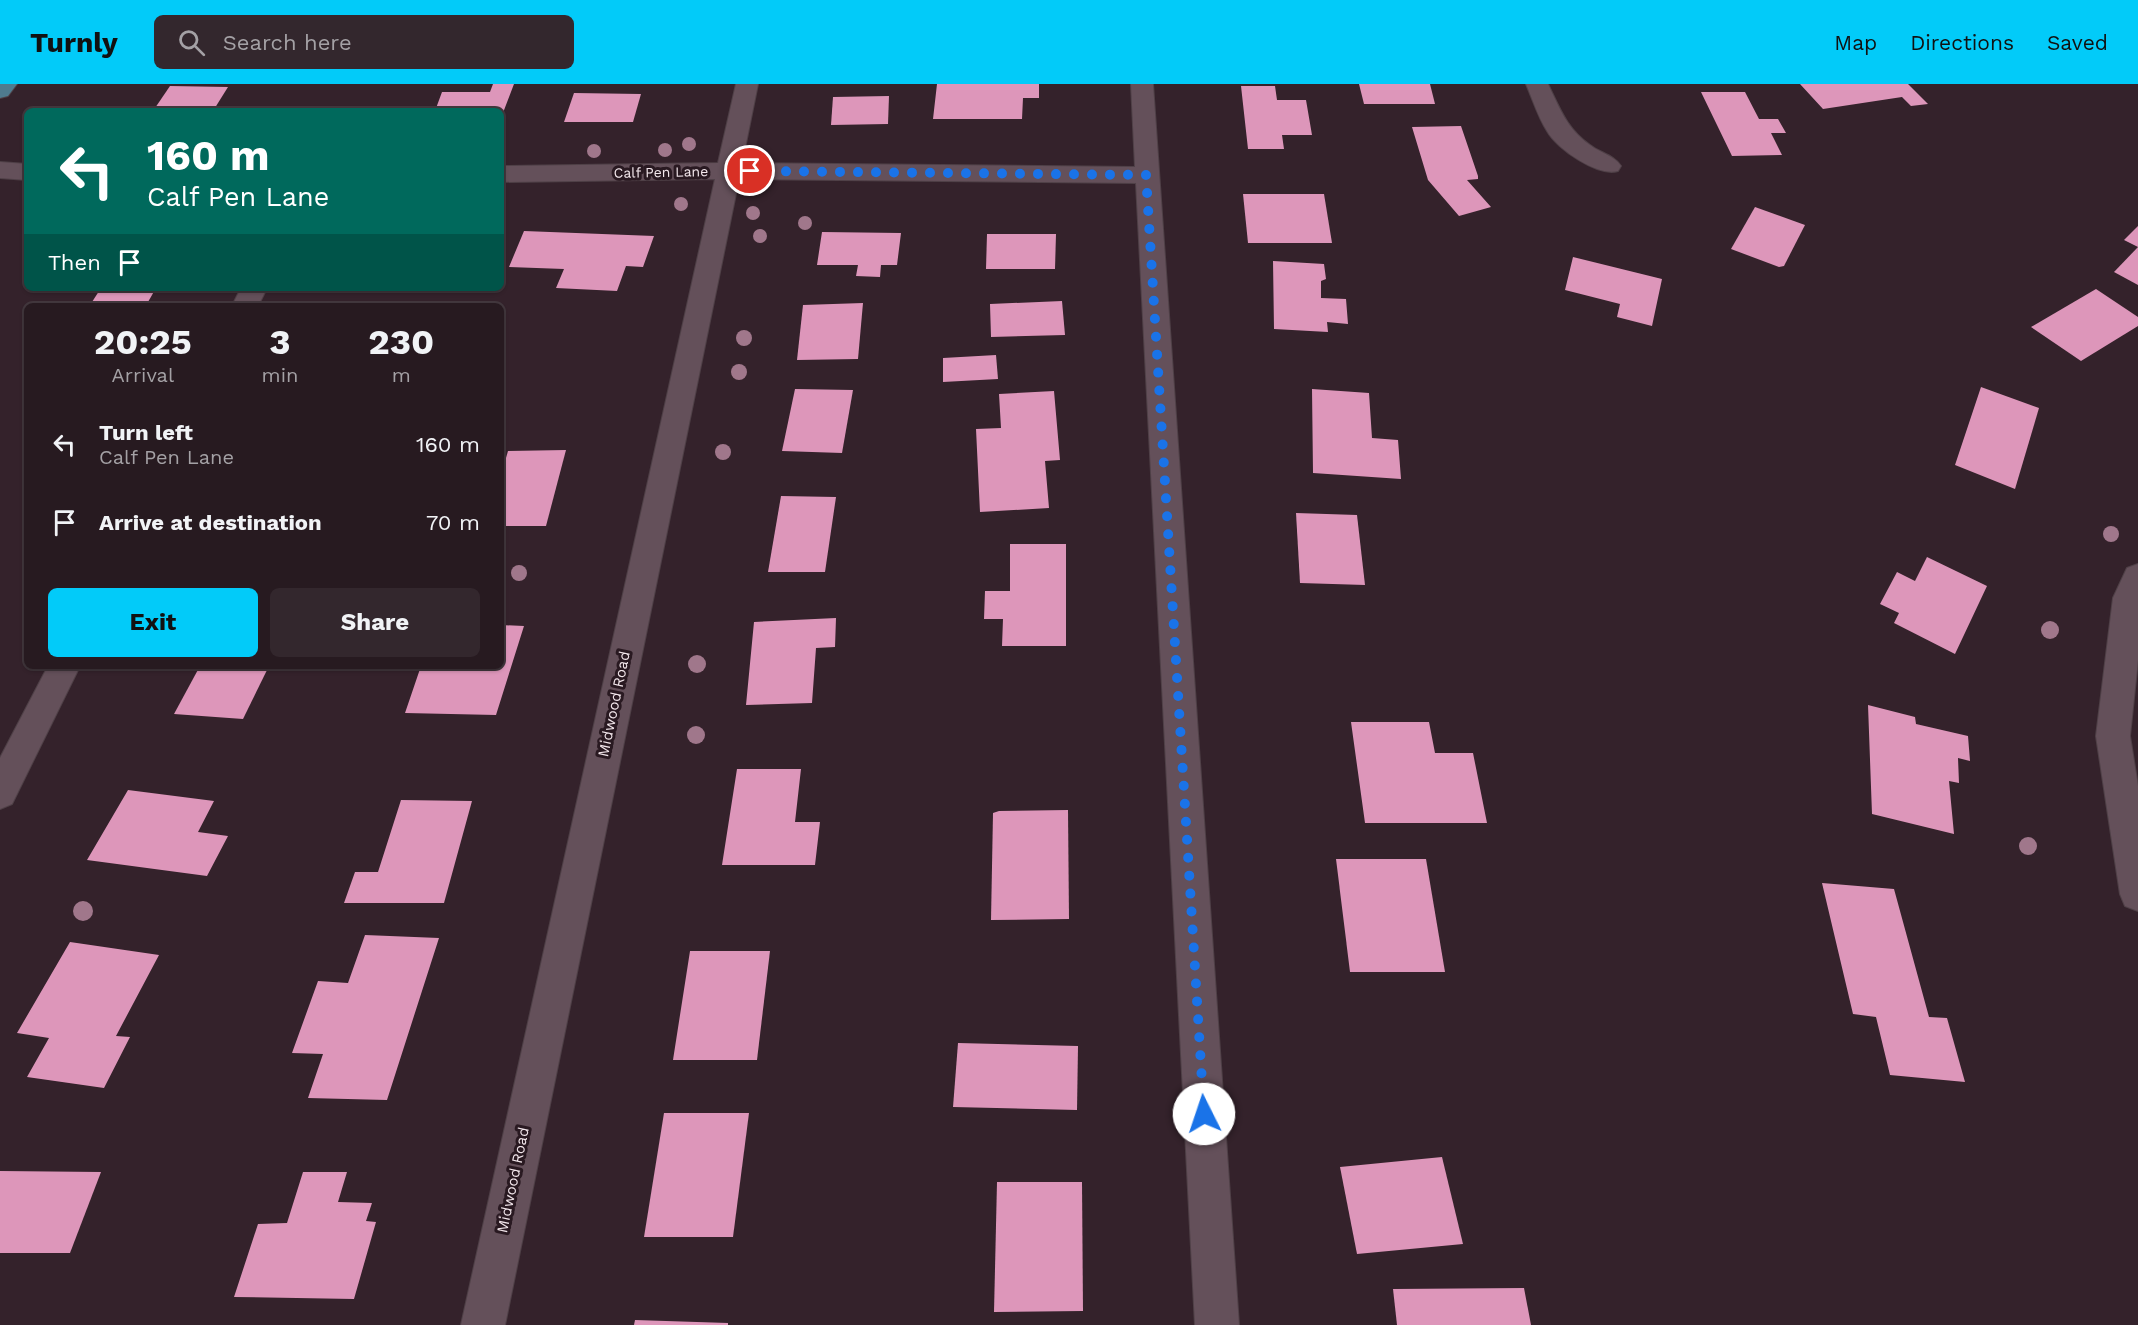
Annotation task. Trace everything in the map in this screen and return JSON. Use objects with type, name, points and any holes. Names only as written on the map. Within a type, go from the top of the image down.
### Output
[{"type":"main road","points":[[0,91],[6,84]]},
{"type":"street","name":"Midwood Road","points":[[483,1325],[747,84]]},
{"type":"street","points":[[1142,84],[1217,1325]]},
{"type":"street","points":[[1537,84],[1558,130],[1582,152],[1609,166]]},
{"type":"street","points":[[0,170],[24,172]]},
{"type":"street","name":"Calf Pen Lane","points":[[504,174],[727,171],[1146,175]]},
{"type":"street","points":[[2138,577],[2129,598],[2113,736],[2138,894]]},
{"type":"street","points":[[0,793],[62,669]]},
{"type":"building","points":[[493,84],[514,84],[504,110],[504,108],[436,108],[442,92],[490,92]]},
{"type":"building","points":[[937,84],[1039,84],[1039,98],[1023,98],[1022,119],[933,119]]},
{"type":"building","points":[[1359,84],[1430,84],[1435,104],[1364,104]]},
{"type":"building","points":[[1800,84],[1908,84],[1928,104],[1911,106],[1902,97],[1823,109]]},
{"type":"building","points":[[170,86],[228,87],[215,108],[155,108]]},
{"type":"building","points":[[1241,86],[1275,86],[1277,100],[1306,100],[1312,135],[1282,135],[1284,149],[1248,149]]},
{"type":"building","points":[[1701,92],[1745,92],[1759,119],[1778,119],[1786,133],[1771,133],[1782,155],[1732,156]]},
{"type":"building","points":[[574,93],[641,94],[633,122],[564,122]]},
{"type":"building","points":[[889,96],[888,124],[831,125],[833,97]]},
{"type":"building","points":[[1461,126],[1478,176],[1478,179],[1467,180],[1491,207],[1459,216],[1428,180],[1412,127]]},
{"type":"building","points":[[1243,194],[1324,194],[1332,243],[1248,243]]},
{"type":"building","points":[[1755,207],[1805,225],[1784,266],[1779,267],[1731,249]]},
{"type":"building","points":[[2138,226],[2138,247],[2124,240]]},
{"type":"building","points":[[524,231],[654,236],[643,267],[626,266],[617,291],[556,288],[564,269],[509,267]]},
{"type":"building","points":[[822,232],[901,233],[897,265],[881,265],[880,277],[856,276],[858,265],[817,265]]},
{"type":"building","points":[[987,234],[1056,234],[1055,269],[986,269]]},
{"type":"building","points":[[2138,247],[2138,285],[2114,272]]},
{"type":"building","points":[[1573,257],[1662,279],[1652,326],[1617,317],[1620,304],[1565,290]]},
{"type":"building","points":[[1273,261],[1324,264],[1326,279],[1321,281],[1321,298],[1346,299],[1348,324],[1327,322],[1328,332],[1274,329]]},
{"type":"building","points":[[2096,289],[2138,317],[2138,326],[2081,361],[2031,327]]},
{"type":"building","points":[[99,291],[154,291],[148,302],[92,302]]},
{"type":"building","points":[[1062,301],[1065,335],[991,337],[990,304]]},
{"type":"building","points":[[863,303],[858,359],[797,360],[803,305]]},
{"type":"building","points":[[996,355],[998,379],[943,382],[943,358]]},
{"type":"building","points":[[1981,387],[2039,408],[2015,489],[1955,465]]},
{"type":"building","points":[[795,389],[853,390],[842,453],[782,451]]},
{"type":"building","points":[[1312,389],[1369,393],[1372,438],[1398,440],[1401,479],[1313,473]]},
{"type":"building","points":[[1054,391],[1060,460],[1045,461],[1049,508],[980,512],[976,429],[1001,428],[999,394]]},
{"type":"building","points":[[566,450],[546,526],[504,526],[504,465],[508,451]]},
{"type":"building","points":[[781,496],[836,497],[825,572],[768,572]]},
{"type":"building","points":[[1296,513],[1357,515],[1365,585],[1300,583]]},
{"type":"building","points":[[1010,544],[1066,544],[1066,646],[1002,646],[1003,619],[984,619],[985,591],[1010,591]]},
{"type":"building","points":[[1927,557],[1987,586],[1955,654],[1894,623],[1899,613],[1880,604],[1897,572],[1915,581]]},
{"type":"building","points":[[836,618],[835,647],[816,648],[812,703],[746,705],[754,622]]},
{"type":"building","points":[[504,625],[524,626],[496,715],[405,713],[420,669],[504,669]]},
{"type":"building","points":[[198,669],[268,669],[243,719],[174,714]]},
{"type":"building","points":[[1868,705],[1915,717],[1916,724],[1968,736],[1970,761],[1958,758],[1959,783],[1949,781],[1954,834],[1872,814]]},
{"type":"building","points":[[1351,722],[1429,722],[1435,753],[1473,753],[1487,823],[1365,823]]},
{"type":"building","points":[[737,769],[801,769],[795,822],[820,822],[815,865],[722,865]]},
{"type":"building","points":[[128,790],[214,801],[198,832],[228,836],[207,876],[87,860]]},
{"type":"building","points":[[401,800],[472,801],[444,903],[344,903],[355,872],[378,872]]},
{"type":"building","points":[[1068,810],[1069,919],[991,920],[993,813]]},
{"type":"building","points":[[1336,859],[1426,859],[1445,972],[1350,972]]},
{"type":"building","points":[[1822,883],[1894,889],[1929,1017],[1947,1018],[1965,1082],[1890,1075],[1876,1017],[1853,1014]]},
{"type":"building","points":[[365,935],[439,938],[387,1100],[308,1098],[323,1054],[292,1053],[318,981],[348,983]]},
{"type":"building","points":[[70,942],[159,955],[116,1036],[130,1037],[104,1088],[27,1077],[49,1038],[17,1033]]},
{"type":"building","points":[[690,951],[770,951],[757,1060],[673,1060]]},
{"type":"building","points":[[958,1043],[1078,1046],[1077,1110],[953,1107]]},
{"type":"building","points":[[664,1113],[749,1113],[733,1237],[644,1237]]},
{"type":"building","points":[[1442,1157],[1463,1244],[1357,1254],[1340,1167]]},
{"type":"building","points":[[0,1171],[101,1172],[70,1253],[0,1253]]},
{"type":"building","points":[[303,1172],[347,1172],[338,1202],[372,1203],[366,1221],[376,1222],[354,1299],[234,1297],[258,1224],[287,1223]]},
{"type":"building","points":[[997,1182],[1082,1182],[1083,1311],[994,1312]]},
{"type":"building","points":[[1524,1288],[1531,1325],[1397,1325],[1393,1289]]},
{"type":"building","points":[[635,1320],[728,1323],[728,1325],[634,1325]]},
{"type":"route","points":[[750,171],[1146,175],[1204,1114]]}]
